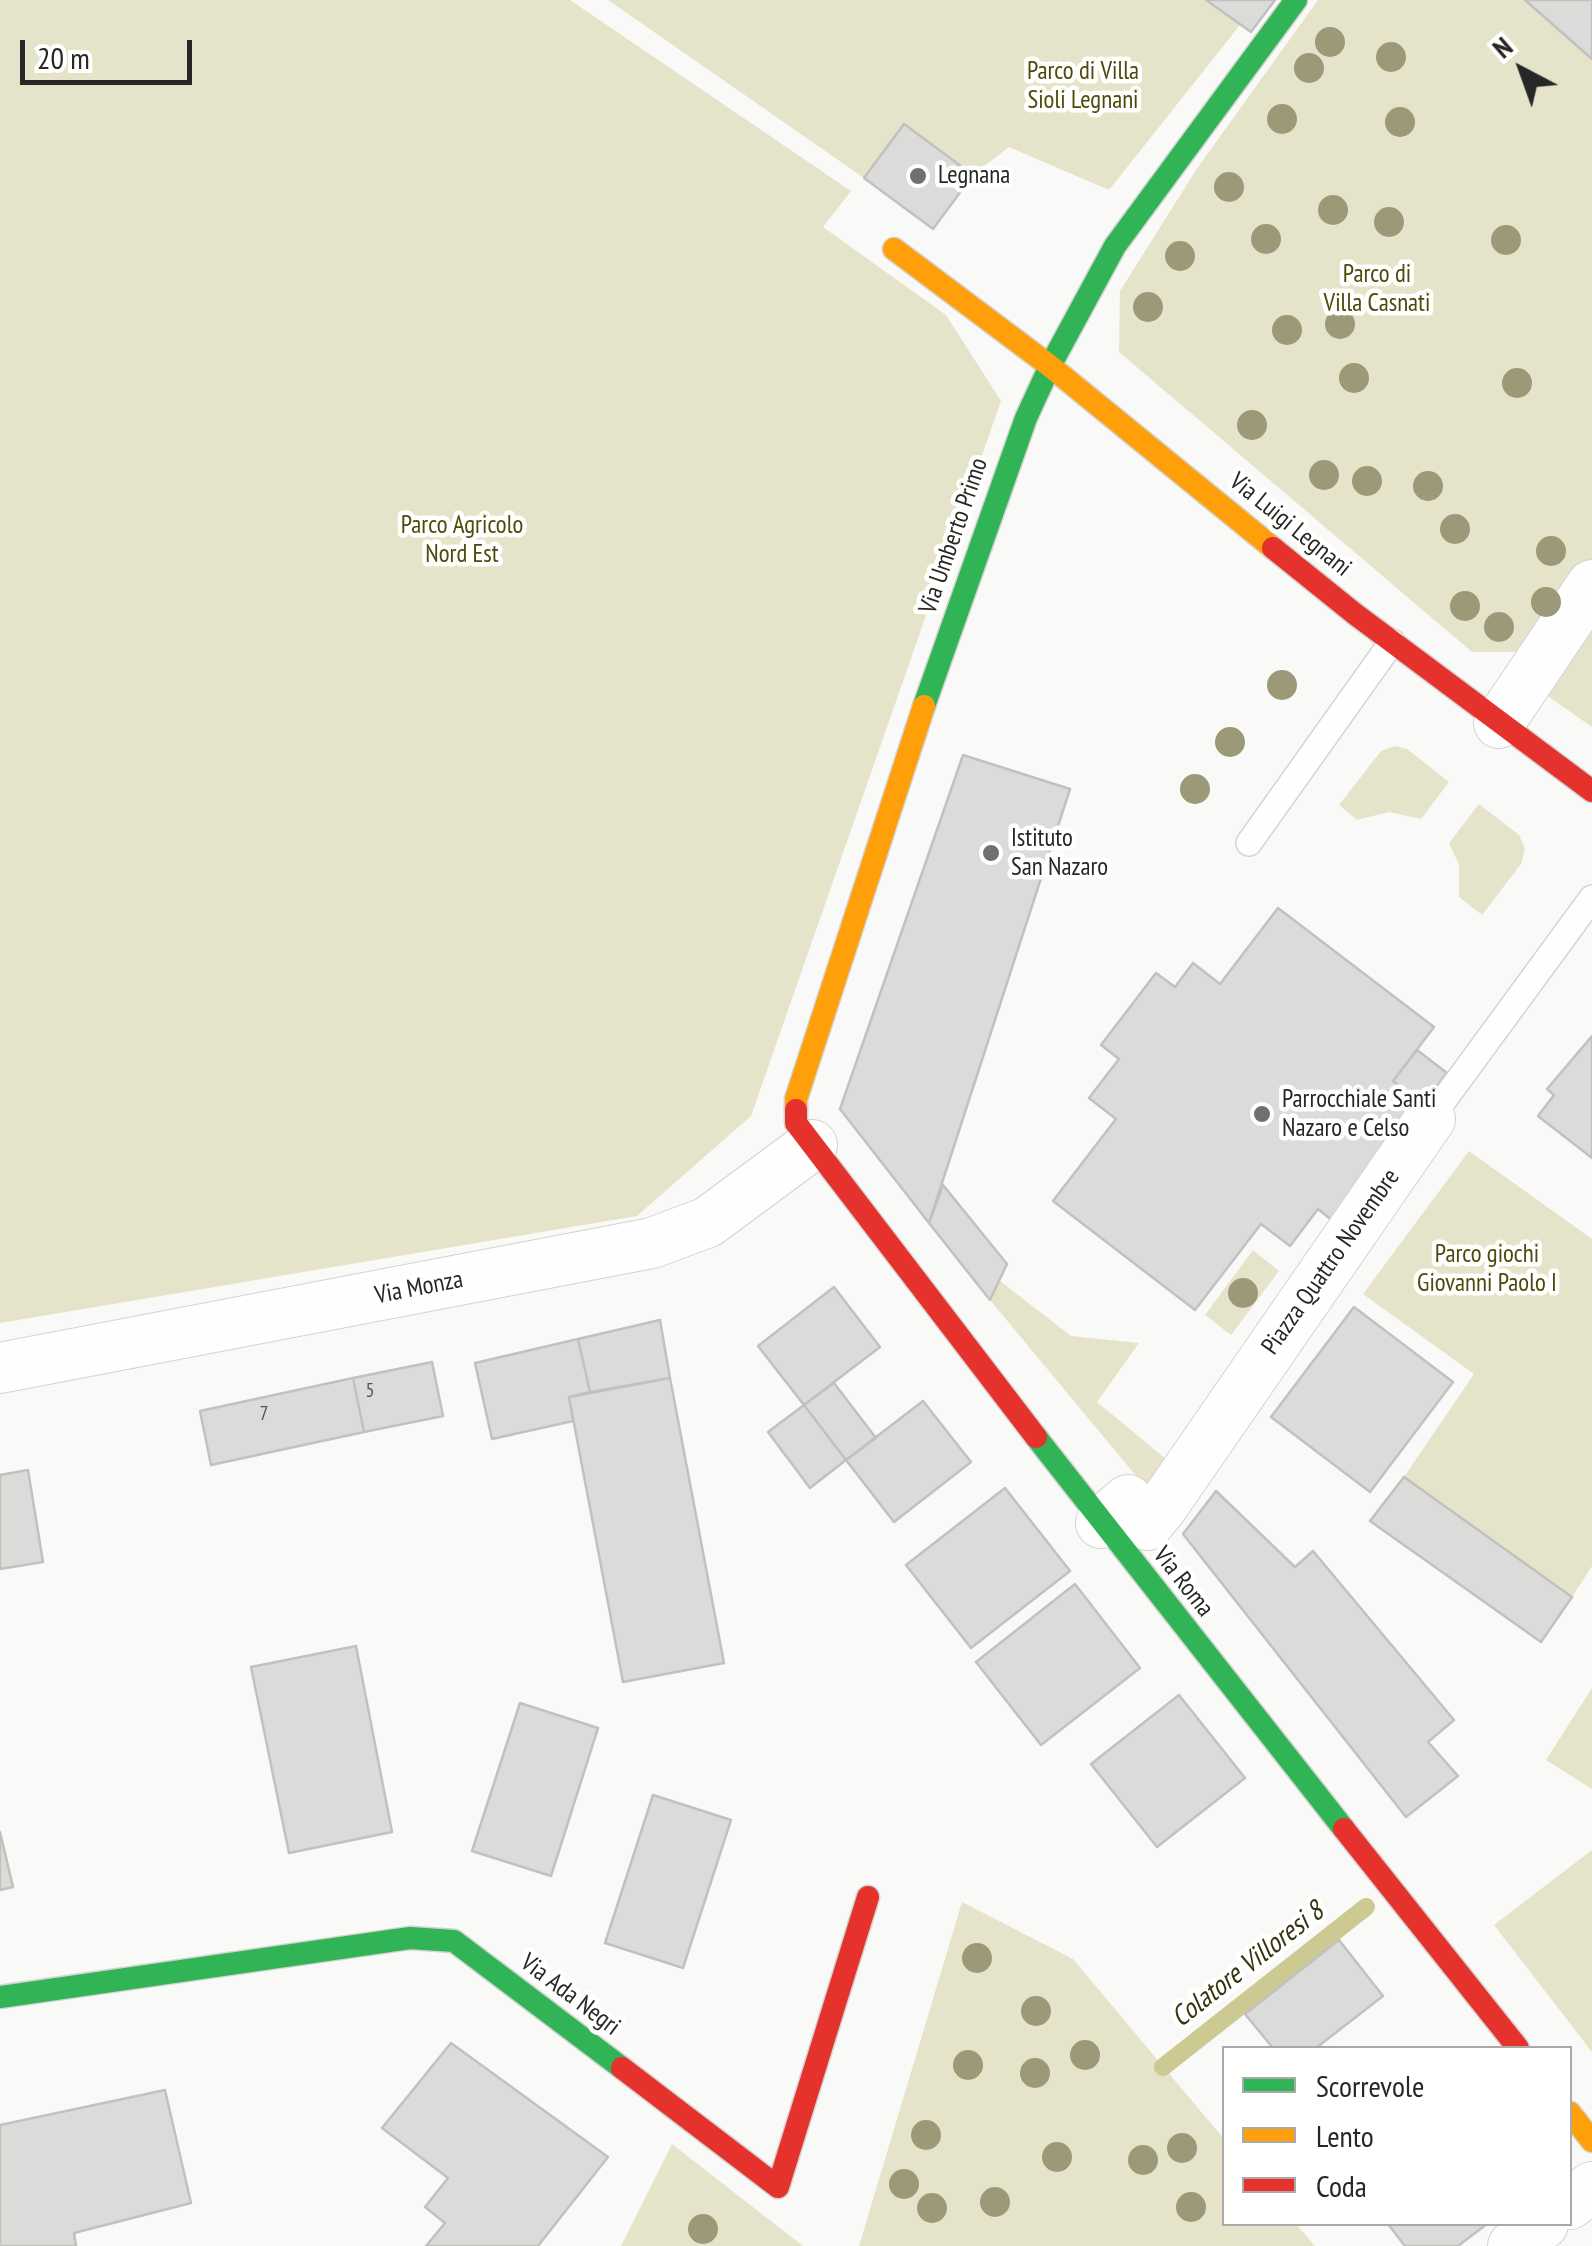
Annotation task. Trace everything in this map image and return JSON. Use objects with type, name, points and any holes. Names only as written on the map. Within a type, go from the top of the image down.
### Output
[{"type":"street","name":"Via Umberto Primo","points":[[812,1145],[796,1123],[796,1099],[908,751],[1008,464],[1050,366],[1115,246],[1296,0]]},
{"type":"street","name":"Via Luigi Legnani","points":[[894,249],[1050,366],[1392,642],[1592,791]]},
{"type":"street","points":[[1499,723],[1592,585]]},
{"type":"street","name":"Piazza Quattro Novembre","points":[[1100,1523],[1128,1500],[1147,1525],[1162,1507],[1430,1120]]},
{"type":"street","name":"Via Monza","points":[[0,1368],[652,1243],[708,1222],[812,1145]]},
{"type":"street","name":"Via Roma","points":[[812,1145],[1100,1523],[1516,2046]]},
{"type":"street","name":"Via Ada Negri","points":[[0,1997],[410,1938],[454,1941],[778,2186],[868,1897]]},
{"type":"street","points":[[1572,2116],[1592,2141]]},
{"type":"street","points":[[1572,2202],[1592,2187]]},
{"type":"street","points":[[1513,2246],[1540,2226]]},
{"type":"lane","points":[[1248,843],[1392,642]]},
{"type":"lane","name":"Piazza Quattro Novembre","points":[[1430,1120],[1592,898]]},
{"type":"green space","name":"Parco Agricolo Nord Est","points":[[0,0],[570,0],[851,191],[823,227],[946,315],[1001,401],[751,1116],[637,1216],[0,1323]]},
{"type":"green space","name":"Parco di Villa Sioli Legnani","points":[[608,0],[1206,0],[1240,25],[1109,190],[1009,147],[973,175],[904,124],[864,178]]},
{"type":"green space","name":"Parco di Villa Casnati","points":[[1318,0],[1525,0],[1592,59],[1592,566],[1532,652],[1472,652],[1119,352],[1120,291],[1196,170]]},
{"type":"green space","points":[[1592,599],[1592,727],[1529,683]]},
{"type":"green space","points":[[1395,746],[1407,749],[1449,782],[1421,819],[1389,812],[1357,820],[1339,805],[1381,751]]},
{"type":"green space","points":[[1479,804],[1519,835],[1525,849],[1521,864],[1482,915],[1459,897],[1459,865],[1449,843]]},
{"type":"green space","name":"Parco giochi Giovanni Paolo I","points":[[1469,1151],[1592,1239],[1592,1566],[1572,1597],[1404,1477],[1474,1374],[1363,1294]]},
{"type":"green space","points":[[1253,1250],[1279,1271],[1231,1335],[1205,1315]]},
{"type":"green space","points":[[1000,1281],[1071,1336],[1139,1343],[1097,1402],[1184,1474],[1162,1507],[990,1300]]},
{"type":"green space","points":[[1592,1688],[1592,1789],[1546,1760]]},
{"type":"green space","points":[[1592,1850],[1592,2052],[1494,1925]]},
{"type":"green space","points":[[962,1902],[1073,1959],[1222,2137],[1222,2226],[1298,2226],[1315,2246],[859,2246]]},
{"type":"green space","points":[[672,2144],[803,2246],[621,2246]]},
{"type":"building","points":[[1206,0],[1275,0],[1251,32]]},
{"type":"building","points":[[1525,0],[1592,0],[1592,59]]},
{"type":"building","name":"Legnana","points":[[904,124],[973,175],[933,229],[864,178]]},
{"type":"building","points":[[963,755],[1070,789],[929,1223],[840,1109]]},
{"type":"building","name":"Parrocchiale Santi Nazaro e Celso","points":[[1278,908],[1434,1027],[1393,1081],[1423,1104],[1339,1226],[1318,1209],[1290,1246],[1261,1224],[1195,1310],[1053,1201],[1116,1119],[1089,1098],[1119,1059],[1101,1045],[1156,973],[1175,987],[1193,963],[1220,984]]},
{"type":"building","points":[[1592,1036],[1592,1158],[1538,1116],[1554,1095],[1547,1089]]},
{"type":"building","points":[[1417,1050],[1447,1073],[1423,1104],[1393,1081]]},
{"type":"building","points":[[943,1185],[1007,1264],[990,1300],[929,1223]]},
{"type":"building","points":[[834,1287],[880,1347],[804,1405],[758,1346]]},
{"type":"building","points":[[1354,1307],[1453,1382],[1370,1492],[1271,1417]]},
{"type":"building","points":[[660,1320],[670,1378],[590,1392],[578,1339]]},
{"type":"building","points":[[578,1339],[590,1392],[569,1397],[573,1421],[492,1439],[475,1363]]},
{"type":"building","points":[[432,1362],[443,1416],[364,1432],[353,1378]]},
{"type":"building","points":[[353,1378],[364,1432],[211,1465],[200,1411]]},
{"type":"building","points":[[670,1378],[724,1663],[623,1682],[569,1397]]},
{"type":"building","points":[[834,1383],[876,1438],[846,1460],[804,1405]]},
{"type":"building","points":[[923,1401],[971,1462],[894,1522],[846,1460]]},
{"type":"building","points":[[804,1405],[846,1460],[810,1488],[768,1432]]},
{"type":"building","points":[[28,1470],[43,1562],[0,1569],[0,1475]]},
{"type":"building","points":[[1404,1477],[1572,1597],[1541,1642],[1370,1521]]},
{"type":"building","points":[[1005,1488],[1070,1571],[971,1648],[906,1565]]},
{"type":"building","points":[[1216,1491],[1295,1567],[1313,1551],[1454,1720],[1428,1742],[1458,1776],[1406,1817],[1183,1534]]},
{"type":"building","points":[[1075,1584],[1140,1668],[1041,1745],[976,1662]]},
{"type":"building","points":[[356,1646],[392,1832],[289,1853],[251,1667]]},
{"type":"building","points":[[1179,1695],[1245,1778],[1157,1847],[1091,1764]]},
{"type":"building","points":[[520,1703],[598,1728],[551,1876],[472,1851]]},
{"type":"building","points":[[653,1795],[731,1820],[683,1968],[605,1943]]},
{"type":"building","points":[[0,1832],[13,1887],[0,1890]]},
{"type":"building","points":[[1339,1940],[1383,1996],[1319,2046],[1271,2046],[1245,2014]]},
{"type":"building","points":[[451,2043],[608,2157],[538,2246],[426,2246],[445,2223],[425,2207],[448,2178],[382,2128]]},
{"type":"building","points":[[165,2090],[191,2203],[74,2233],[76,2246],[0,2246],[0,2125]]},
{"type":"building","points":[[1390,2226],[1484,2226],[1458,2246],[1405,2246]]},
{"type":"waterway","name":"Colatore Villoresi 8","points":[[1163,2067],[1366,1907]]},
{"type":"traffic: fast","points":[[924,706],[1026,418],[1050,366],[1115,246],[1296,0]]},
{"type":"traffic: fast","points":[[1036,1437],[1344,1829]]},
{"type":"traffic: fast","points":[[0,1997],[410,1938],[454,1941],[622,2068]]},
{"type":"traffic: slow","points":[[894,249],[1050,366],[1273,548]]},
{"type":"traffic: slow","points":[[796,1110],[796,1099],[924,706]]},
{"type":"traffic: slow","points":[[1572,2116],[1592,2141]]},
{"type":"traffic: jam","points":[[1273,548],[1592,791]]},
{"type":"traffic: jam","points":[[796,1110],[796,1123],[1036,1437]]},
{"type":"traffic: jam","points":[[1344,1829],[1516,2046]]},
{"type":"traffic: jam","points":[[622,2068],[778,2187],[868,1897]]},
{"type":"place","name":"Legnana","points":[[918,176]]},
{"type":"place","name":"Istituto San Nazaro","points":[[991,853]]},
{"type":"place","name":"Parrocchiale Santi Nazaro e Celso","points":[[1262,1114]]}]
